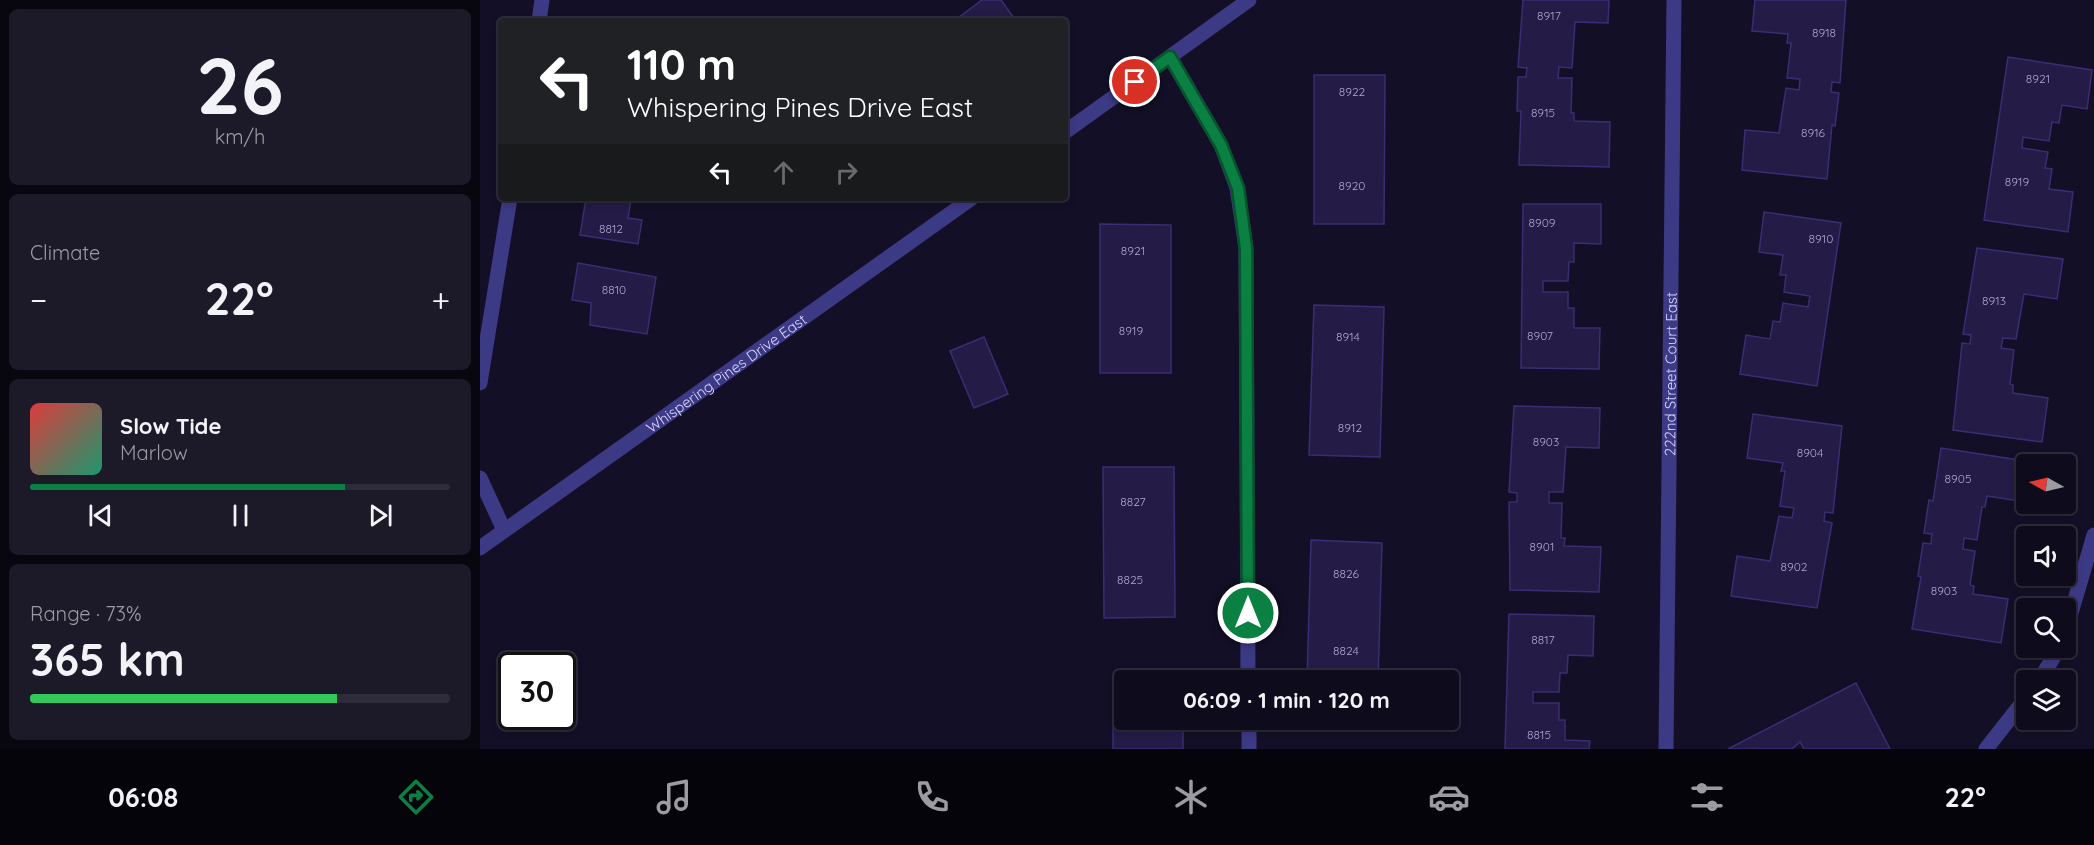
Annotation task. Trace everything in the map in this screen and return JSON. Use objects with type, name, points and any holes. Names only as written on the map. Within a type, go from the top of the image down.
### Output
[{"type":"street","points":[[539,18],[542,0]]},
{"type":"street","points":[[1068,130],[1250,0]]},
{"type":"street","name":"222nd Street Court East","points":[[1666,749],[1674,0]]},
{"type":"street","points":[[1170,57],[1221,145],[1238,188],[1246,248],[1248,670]]},
{"type":"street","points":[[480,383],[510,201]]},
{"type":"street","name":"Whispering Pines Drive East","points":[[480,548],[968,201]]},
{"type":"street","points":[[480,478],[504,530]]},
{"type":"street","points":[[2075,598],[2094,535]]},
{"type":"street","points":[[1986,749],[2016,711]]},
{"type":"street","points":[[1249,730],[1249,749]]},
{"type":"building","points":[[982,0],[1001,0],[1014,18],[958,18]]},
{"type":"building","points":[[1523,0],[1609,0],[1608,23],[1575,22],[1572,68],[1559,67],[1558,78],[1572,78],[1571,113],[1574,113],[1574,121],[1610,122],[1609,167],[1519,165],[1521,111],[1517,111],[1518,77],[1526,77],[1527,68],[1518,67]]},
{"type":"building","points":[[1755,0],[1846,0],[1840,83],[1832,82],[1831,92],[1839,93],[1835,126],[1832,125],[1827,179],[1742,170],[1745,130],[1779,133],[1786,88],[1799,90],[1800,79],[1787,78],[1791,43],[1787,43],[1788,34],[1752,31]]},
{"type":"building","points":[[2008,57],[2092,70],[2087,109],[2062,105],[2059,123],[2052,122],[2049,141],[2023,137],[2022,148],[2048,152],[2045,168],[2052,169],[2049,189],[2073,192],[2068,232],[1984,220]]},
{"type":"building","points":[[1314,75],[1385,75],[1384,224],[1314,224]]},
{"type":"building","points":[[586,201],[631,201],[628,218],[642,220],[638,244],[580,235]]},
{"type":"building","points":[[1523,204],[1601,204],[1601,244],[1574,243],[1574,262],[1569,262],[1568,281],[1543,281],[1543,292],[1568,292],[1568,308],[1574,308],[1574,328],[1600,328],[1599,369],[1521,368]]},
{"type":"building","points":[[1764,212],[1841,223],[1817,386],[1740,374],[1746,335],[1770,339],[1773,321],[1780,322],[1783,303],[1808,307],[1810,296],[1784,292],[1786,275],[1780,275],[1783,255],[1759,252]]},
{"type":"building","points":[[1100,224],[1171,225],[1171,373],[1100,373]]},
{"type":"building","points":[[1977,248],[2063,259],[2057,299],[2024,294],[2016,339],[2003,338],[2001,348],[2014,350],[2010,384],[2013,385],[2013,393],[2048,398],[2042,442],[1953,430],[1962,343],[1970,344],[1971,335],[1963,334]]},
{"type":"building","points":[[578,263],[656,277],[647,334],[590,325],[591,303],[572,300]]},
{"type":"building","points":[[1314,305],[1384,307],[1380,457],[1309,455]]},
{"type":"building","points":[[984,337],[1008,394],[974,408],[950,351]]},
{"type":"building","points":[[1514,406],[1600,408],[1599,448],[1566,447],[1563,492],[1549,492],[1549,503],[1562,503],[1561,538],[1565,538],[1564,546],[1601,547],[1599,592],[1510,590],[1509,502],[1517,502],[1517,493],[1509,492]]},
{"type":"building","points":[[1753,414],[1842,426],[1833,513],[1825,512],[1824,521],[1832,523],[1817,608],[1731,596],[1737,556],[1770,561],[1779,516],[1792,518],[1794,508],[1780,506],[1785,471],[1781,471],[1783,463],[1747,458]]},
{"type":"building","points":[[1941,448],[2016,460],[2016,501],[1987,496],[1985,507],[1982,507],[1977,540],[1964,538],[1963,549],[1975,551],[1970,585],[1974,586],[1973,594],[2008,599],[2001,643],[1912,629],[1921,577],[1918,576],[1923,543],[1931,544],[1932,534],[1924,533],[1929,500],[1933,501]]},
{"type":"building","points":[[1103,467],[1174,467],[1175,617],[1104,618]]},
{"type":"building","points":[[1311,540],[1382,543],[1378,670],[1307,670]]},
{"type":"building","points":[[1509,614],[1594,616],[1593,656],[1568,655],[1567,673],[1560,673],[1559,692],[1533,692],[1533,703],[1559,703],[1559,720],[1565,720],[1565,740],[1590,741],[1589,749],[1505,749]]},
{"type":"building","points":[[1856,683],[1890,749],[1804,749],[1800,742],[1792,749],[1728,749]]},
{"type":"building","points":[[1113,708],[1114,730],[1183,730],[1183,749],[1113,749]]},
{"type":"route","points":[[1135,82],[1170,57],[1221,145],[1238,188],[1246,248],[1248,613]]}]
